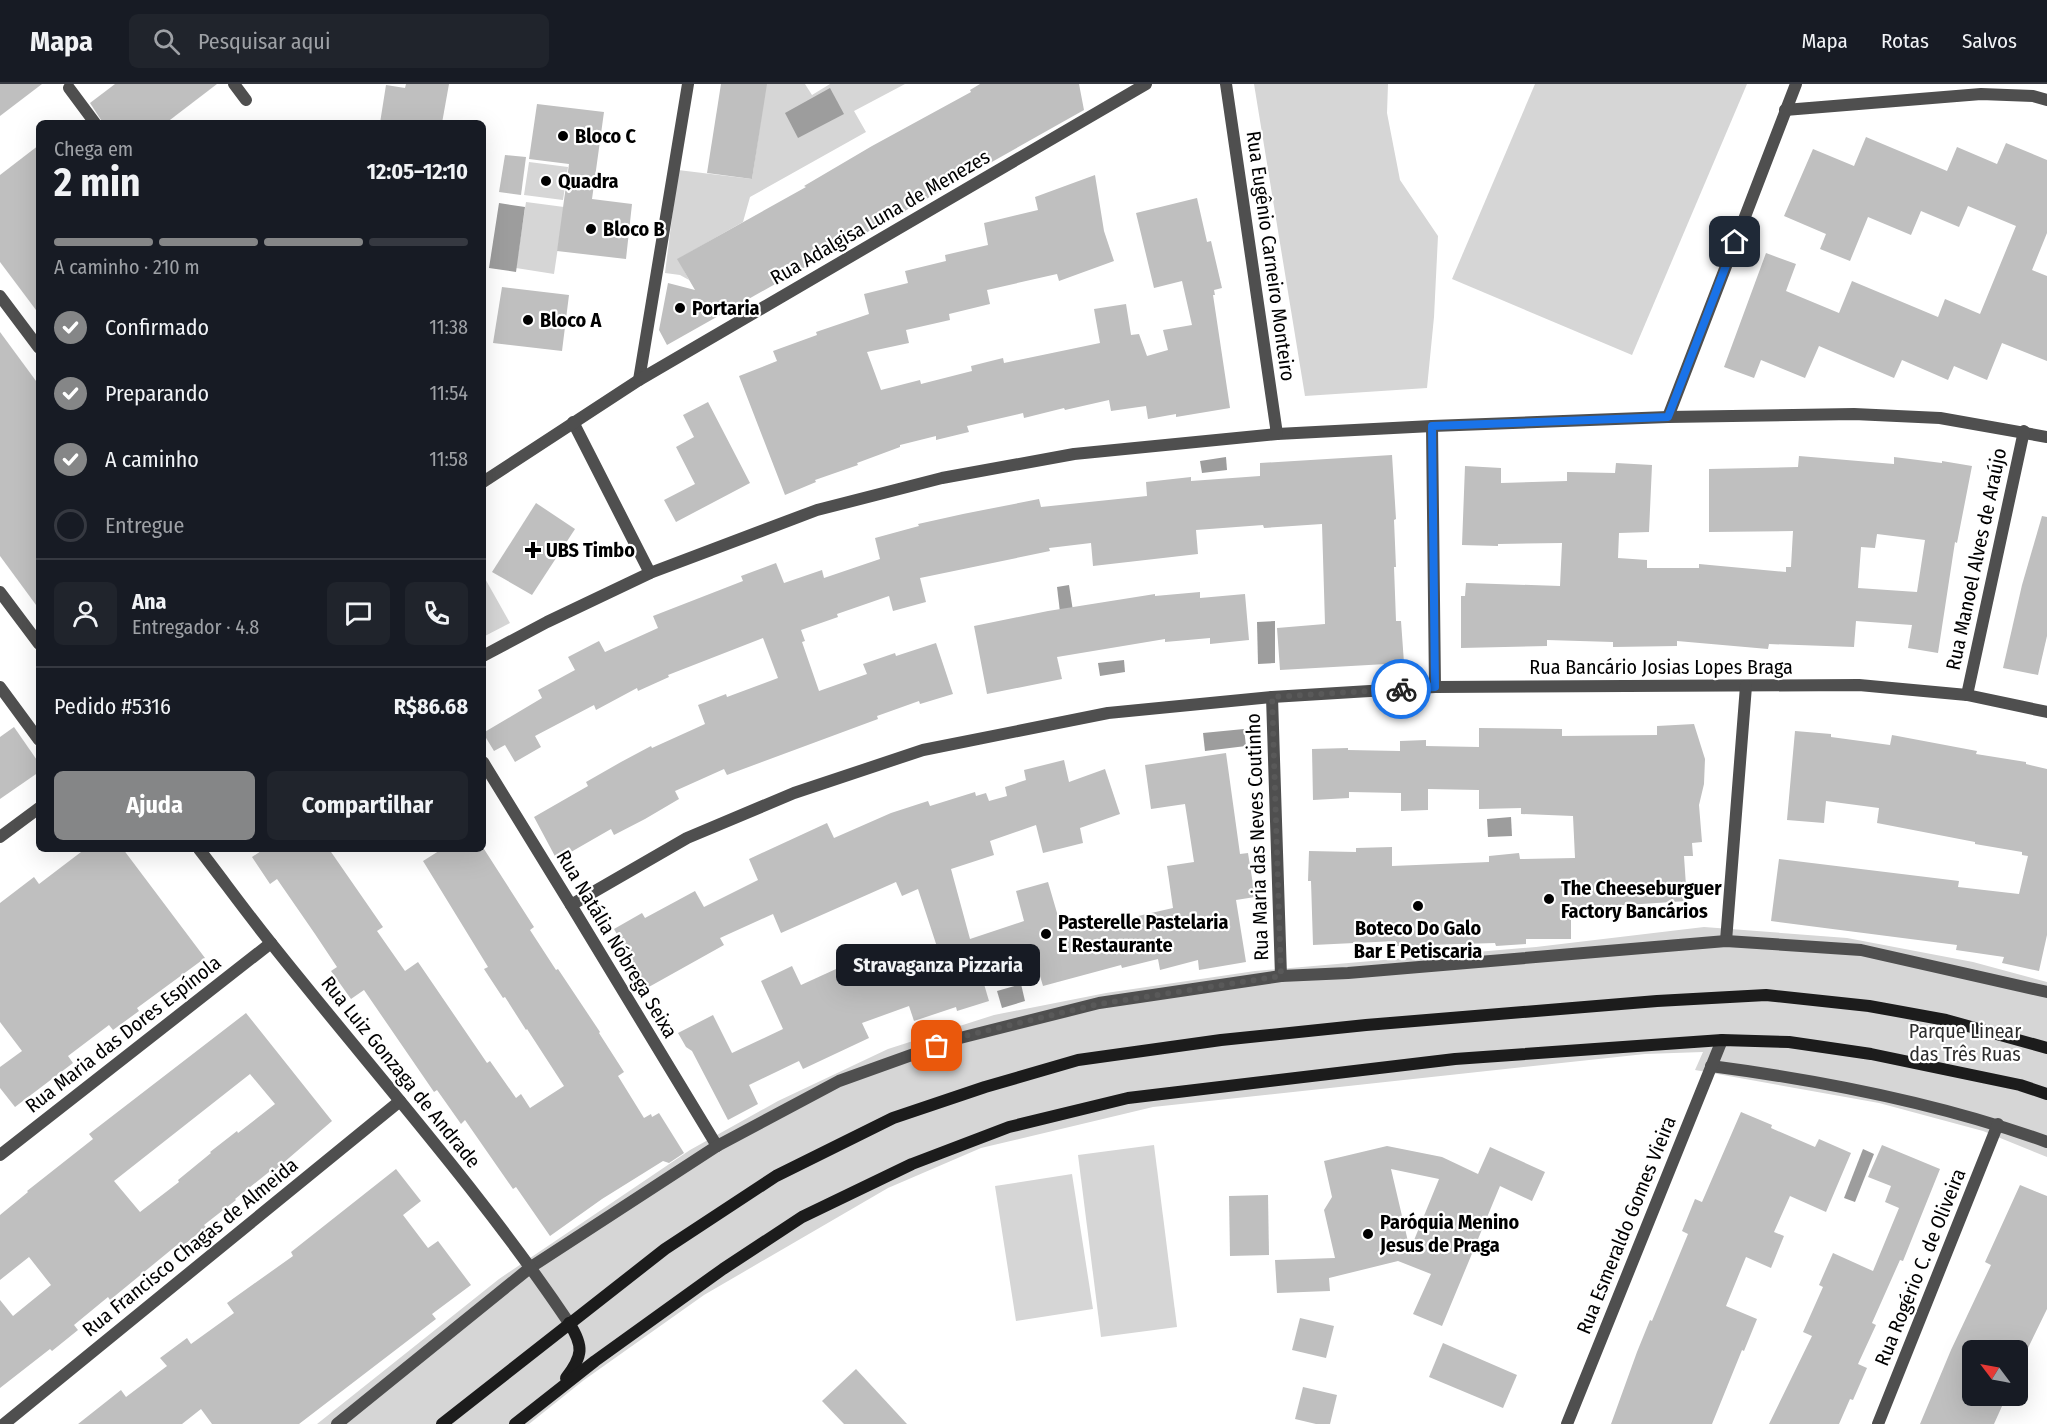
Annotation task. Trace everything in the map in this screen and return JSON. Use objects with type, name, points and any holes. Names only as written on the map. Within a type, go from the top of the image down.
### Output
[{"type":"main road","points":[[442,1424],[665,1250],[776,1176],[893,1118],[985,1087],[1078,1060],[1221,1040],[1355,1026],[1766,995],[1869,1006],[1946,1020],[2047,1048]]},
{"type":"main road","points":[[515,1424],[556,1390],[723,1269],[802,1216],[912,1164],[1009,1127],[1128,1098],[1455,1059],[1722,1040],[1789,1042],[1871,1054],[2020,1085],[2047,1094]]},
{"type":"main road","points":[[556,1390],[574,1367],[580,1352],[578,1337],[569,1323]]},
{"type":"street","points":[[234,84],[246,100]]},
{"type":"street","points":[[639,380],[688,84]]},
{"type":"street","name":"Rua Adalgisa Luna de Menezes","points":[[486,480],[639,380],[1146,84]]},
{"type":"street","name":"Rua Eugênio Carneiro Monteiro","points":[[1226,84],[1277,434]]},
{"type":"street","points":[[1668,417],[1796,84]]},
{"type":"street","points":[[69,88],[93,120]]},
{"type":"street","points":[[1785,110],[1981,94],[2033,96],[2047,100]]},
{"type":"street","points":[[0,296],[36,344]]},
{"type":"street","points":[[486,654],[547,622],[650,573],[817,510],[942,478],[1074,454],[1277,434],[1668,417],[1854,414],[1930,417],[2047,436]]},
{"type":"street","points":[[573,422],[650,573]]},
{"type":"street","points":[[1432,426],[1435,687]]},
{"type":"street","name":"Rua Manoel Alves de Araújo","points":[[1967,695],[2024,431]]},
{"type":"street","points":[[0,592],[36,640]]},
{"type":"street","name":"Rua Bancário Josias Lopes Braga","points":[[571,905],[687,838],[794,793],[923,750],[1108,713],[1272,697],[1435,687],[1859,685],[1967,695],[2047,712]]},
{"type":"street","points":[[1726,941],[1746,686]]},
{"type":"street","points":[[1,690],[36,736]]},
{"type":"street","name":"Rua Maria das Neves Coutinho","points":[[1272,697],[1281,976]]},
{"type":"street","name":"Rua Natália Nóbrega Seixa","points":[[486,767],[717,1146]]},
{"type":"street","points":[[0,837],[36,810]]},
{"type":"street","name":"Rua Luiz Gonzaga de Andrade","points":[[201,852],[271,943],[531,1267],[569,1323]]},
{"type":"street","points":[[337,1424],[531,1267],[717,1146],[839,1081],[956,1038],[1099,1004],[1281,976],[1348,973],[1726,941],[1861,950],[2047,992]]},
{"type":"street","name":"Rua Maria das Dores Espínola","points":[[0,1155],[271,943]]},
{"type":"street","name":"Rua Esmeraldo Gomes Vieira","points":[[1567,1424],[1722,1040]]},
{"type":"street","points":[[1711,1066],[1789,1076],[1908,1101],[1998,1124],[2047,1142]]},
{"type":"street","name":"Rua Francisco Chagas de Almeida","points":[[4,1424],[400,1101]]},
{"type":"street","name":"Rua Rogério C. de Oliveira","points":[[1878,1424],[1998,1124]]},
{"type":"green space","points":[[766,84],[805,84],[812,95],[830,84],[905,84],[854,111],[866,132],[750,197],[743,222],[678,259],[689,280],[680,275],[665,273],[678,170],[752,179]]},
{"type":"green space","points":[[1254,84],[1388,84],[1387,113],[1400,180],[1438,236],[1434,317],[1427,388],[1305,396]]},
{"type":"green space","points":[[1535,84],[1747,84],[1632,355],[1452,279]]},
{"type":"green space","name":"Quadra","points":[[529,162],[568,167],[563,200],[524,195]]},
{"type":"green space","points":[[526,202],[564,207],[554,274],[516,268]]},
{"type":"green space","points":[[486,580],[510,623],[486,635]]},
{"type":"green space","name":"Parque Linear das Três Ruas","points":[[1704,927],[1847,938],[1973,962],[2047,982],[2047,1157],[1983,1131],[1879,1103],[1695,1070],[1703,1052],[1645,1054],[1153,1107],[981,1148],[888,1188],[704,1295],[584,1380],[529,1424],[317,1424],[499,1279],[690,1150],[778,1101],[888,1049],[994,1015],[1106,993],[1255,971],[1536,947]]},
{"type":"green space","points":[[1154,1145],[1177,1327],[1101,1337],[1078,1155]]},
{"type":"green space","points":[[1072,1174],[1093,1309],[1016,1321],[995,1186]]},
{"type":"shaded area","points":[[830,88],[844,114],[798,138],[785,113]]},
{"type":"shaded area","points":[[499,203],[525,207],[516,272],[489,268]]},
{"type":"shaded area","points":[[1226,457],[1227,470],[1202,473],[1200,461]]},
{"type":"shaded area","points":[[1069,585],[1073,611],[1060,612],[1057,587]]},
{"type":"shaded area","points":[[1275,621],[1275,663],[1258,664],[1257,622]]},
{"type":"shaded area","points":[[1124,660],[1125,672],[1100,676],[1098,663]]},
{"type":"shaded area","points":[[1244,729],[1246,746],[1205,751],[1203,733]]},
{"type":"shaded area","points":[[1511,817],[1512,836],[1488,837],[1487,819]]},
{"type":"shaded area","points":[[1021,984],[1025,1001],[1002,1008],[997,991]]},
{"type":"shaded area","points":[[1863,1149],[1874,1154],[1855,1202],[1844,1198]]},
{"type":"building","points":[[0,84],[42,84],[0,116]]},
{"type":"building","points":[[115,84],[217,84],[170,120],[101,120],[90,103]]},
{"type":"building","points":[[406,84],[449,84],[443,120],[380,120],[386,85],[405,88]]},
{"type":"building","points":[[721,84],[767,84],[752,179],[707,173]]},
{"type":"building","points":[[980,84],[1079,84],[1084,110],[667,345],[659,330],[668,283],[695,290],[677,259],[806,187],[804,186],[872,146],[971,92],[970,90]]},
{"type":"building","points":[[537,104],[604,112],[592,199],[632,204],[626,259],[557,251],[569,164],[529,159]]},
{"type":"building","points":[[1866,137],[1947,171],[1957,147],[1997,164],[2006,143],[2047,160],[2047,233],[2032,270],[2047,276],[2047,361],[2002,343],[1987,380],[1954,366],[1948,380],[1902,360],[1894,378],[1819,346],[1805,378],[1761,360],[1754,378],[1724,367],[1766,253],[1796,264],[1786,291],[1839,313],[1852,281],[1938,317],[1945,299],[1980,314],[2016,226],[1968,206],[1959,227],[1921,211],[1911,235],[1868,217],[1850,261],[1820,249],[1826,234],[1784,216],[1813,149],[1854,166]]},
{"type":"building","points":[[36,147],[36,310],[0,262],[0,175]]},
{"type":"building","points":[[505,155],[526,157],[521,195],[499,192]]},
{"type":"building","points":[[1095,175],[1104,231],[1114,261],[1059,281],[1057,274],[987,290],[990,304],[949,314],[950,320],[906,330],[909,343],[867,352],[881,390],[920,380],[921,384],[972,371],[971,366],[1003,358],[1004,363],[1100,343],[1094,309],[1126,304],[1131,335],[1139,334],[1147,356],[1168,350],[1163,330],[1192,325],[1182,281],[1154,288],[1136,213],[1197,198],[1207,242],[1211,241],[1222,288],[1214,290],[1215,295],[1213,295],[1230,408],[1148,419],[1146,406],[1111,411],[1109,400],[1024,418],[1023,413],[967,426],[969,432],[936,440],[936,436],[900,445],[900,447],[815,480],[816,482],[785,495],[739,376],[777,361],[773,351],[817,335],[816,332],[869,314],[864,294],[908,283],[905,271],[946,261],[945,255],[988,245],[984,223],[1038,210],[1035,197]]},
{"type":"building","name":"Bloco A","points":[[502,287],[569,295],[562,351],[493,343]]},
{"type":"building","points":[[0,332],[36,381],[36,605],[0,556]]},
{"type":"building","points":[[708,402],[750,483],[676,522],[664,500],[695,484],[676,447],[694,437],[683,415]]},
{"type":"building","points":[[1392,455],[1396,519],[1394,520],[1396,567],[1394,567],[1396,621],[1401,621],[1404,663],[1280,670],[1277,628],[1325,624],[1322,524],[1264,528],[1263,525],[1196,530],[1198,554],[1093,566],[1091,543],[1049,548],[1050,551],[920,578],[926,602],[893,611],[889,596],[837,614],[838,617],[801,630],[805,641],[802,642],[819,691],[867,674],[863,664],[936,643],[953,694],[920,704],[919,701],[877,716],[878,719],[727,775],[724,769],[675,791],[679,799],[645,819],[614,835],[611,829],[557,860],[534,817],[588,786],[586,782],[621,762],[651,746],[652,748],[705,724],[698,705],[778,678],[763,638],[668,675],[669,677],[638,691],[637,688],[596,710],[594,705],[535,736],[541,747],[515,762],[505,745],[494,751],[486,738],[486,731],[542,698],[538,690],[575,670],[568,657],[599,641],[605,652],[658,628],[653,616],[743,581],[741,576],[776,563],[784,583],[822,570],[824,578],[880,559],[875,538],[919,526],[918,524],[1039,499],[1041,507],[1147,496],[1146,482],[1191,477],[1191,481],[1260,476],[1260,463]]},
{"type":"building","points":[[1799,456],[1894,464],[1894,457],[1972,466],[1957,543],[1955,542],[1938,653],[1908,648],[1912,625],[1856,621],[1854,647],[1769,644],[1768,649],[1677,641],[1677,646],[1613,647],[1613,642],[1547,640],[1547,646],[1461,648],[1461,596],[1465,596],[1466,583],[1560,586],[1562,543],[1462,545],[1465,466],[1501,468],[1501,483],[1567,481],[1567,472],[1615,473],[1616,463],[1652,465],[1649,532],[1619,533],[1618,558],[1647,560],[1647,568],[1699,568],[1699,564],[1786,572],[1786,567],[1791,567],[1793,531],[1709,532],[1709,469],[1798,467]],"holes":[[[1877,534],[1925,540],[1917,592],[1858,588],[1861,547],[1875,548]]]},
{"type":"building","name":"UBS Timbo","points":[[536,503],[575,529],[532,595],[492,572]]},
{"type":"building","points":[[2042,516],[2047,517],[2047,636],[2038,675],[2003,668],[2022,585]]},
{"type":"building","points":[[1200,592],[1200,598],[1245,594],[1249,640],[1210,644],[1210,638],[1165,642],[1165,639],[1057,657],[1062,679],[987,694],[974,626],[1048,611],[1155,594],[1155,596]]},
{"type":"building","points":[[1694,724],[1705,759],[1704,784],[1699,805],[1702,842],[1692,843],[1693,856],[1684,856],[1687,901],[1611,906],[1611,910],[1571,912],[1571,939],[1526,939],[1526,944],[1496,946],[1495,943],[1396,946],[1396,941],[1313,945],[1311,881],[1308,881],[1309,851],[1356,852],[1356,848],[1392,847],[1392,866],[1489,862],[1489,856],[1519,853],[1520,859],[1575,858],[1573,816],[1521,814],[1521,808],[1479,809],[1479,790],[1428,789],[1428,810],[1401,811],[1401,793],[1349,792],[1349,798],[1313,800],[1312,749],[1348,748],[1348,750],[1400,751],[1400,741],[1426,740],[1426,746],[1479,747],[1479,728],[1562,729],[1562,736],[1657,735],[1657,726]]},
{"type":"building","points":[[14,727],[36,759],[36,774],[0,799],[0,737]]},
{"type":"building","points":[[1795,731],[1831,734],[1831,737],[1890,745],[1892,735],[1977,751],[1976,754],[2026,762],[2026,764],[2047,769],[2047,935],[2039,971],[2002,963],[2004,957],[1956,950],[1957,945],[1771,921],[1779,859],[1959,881],[1958,887],[2019,894],[2028,856],[2022,855],[2022,852],[1877,823],[1879,808],[1826,801],[1824,823],[1787,820]]},
{"type":"building","points":[[1226,753],[1240,854],[1248,853],[1255,897],[1236,900],[1246,962],[1199,970],[1198,960],[1160,970],[1158,959],[1122,968],[1121,965],[1043,986],[1037,966],[984,984],[989,1001],[957,1011],[956,1007],[914,1021],[909,1006],[862,1023],[869,1038],[803,1069],[799,1061],[749,1085],[758,1104],[728,1120],[692,1051],[686,1047],[678,1033],[713,1015],[732,1053],[783,1029],[761,981],[792,966],[801,985],[847,964],[845,961],[878,948],[891,980],[942,962],[918,889],[902,896],[896,882],[781,933],[773,914],[720,938],[724,945],[647,988],[614,929],[642,913],[645,918],[695,891],[704,907],[758,880],[749,859],[827,823],[834,838],[891,813],[928,801],[930,806],[975,792],[976,796],[986,793],[989,801],[1007,796],[1005,787],[1026,780],[1024,770],[1064,760],[1069,782],[1105,769],[1120,814],[1080,828],[1083,843],[1043,853],[1036,825],[990,841],[994,855],[951,869],[970,939],[1024,921],[1016,891],[1048,882],[1062,930],[1102,921],[1103,924],[1173,908],[1167,866],[1194,862],[1185,804],[1151,809],[1145,765]]},
{"type":"building","points":[[81,852],[125,852],[205,958],[137,1008],[139,1011],[113,1030],[109,1025],[68,1056],[73,1063],[15,1107],[0,1088],[0,1067],[22,1051],[0,1022],[0,903],[34,877],[39,884]]},
{"type":"building","points":[[260,852],[331,852],[383,927],[377,931],[405,971],[418,962],[487,1063],[490,1061],[516,1098],[521,1094],[530,1108],[564,1086],[484,969],[488,967],[423,861],[437,852],[486,852],[534,927],[530,930],[600,1032],[624,1072],[618,1076],[644,1118],[659,1113],[684,1153],[669,1163],[663,1161],[602,1199],[550,1236],[516,1187],[513,1189],[465,1120],[461,1124],[437,1090],[434,1092],[364,990],[351,999],[331,971],[337,967],[277,879],[270,884],[252,857]]},
{"type":"building","points":[[246,1013],[332,1121],[275,1170],[274,1168],[235,1199],[180,1248],[177,1245],[110,1300],[108,1297],[74,1325],[78,1330],[52,1351],[50,1349],[0,1388],[0,1300],[13,1316],[51,1285],[29,1257],[0,1280],[0,1215],[93,1139],[89,1134]],"holes":[[[250,1074],[275,1104],[210,1152],[178,1180],[179,1182],[140,1212],[114,1181]]]},
{"type":"building","points":[[1741,1112],[1815,1147],[1819,1139],[1851,1153],[1826,1212],[1790,1196],[1774,1232],[1784,1236],[1771,1268],[1746,1257],[1726,1306],[1757,1319],[1712,1424],[1611,1424],[1637,1352],[1688,1234],[1682,1231],[1695,1199],[1702,1202]]},
{"type":"building","points":[[1882,1145],[1940,1169],[1903,1261],[1900,1260],[1872,1323],[1876,1325],[1858,1364],[1867,1368],[1839,1424],[1769,1424],[1812,1336],[1803,1332],[1823,1287],[1819,1285],[1833,1253],[1873,1271],[1899,1208],[1885,1202],[1891,1186],[1868,1177]]},
{"type":"building","points":[[1387,1146],[1442,1157],[1478,1174],[1490,1147],[1545,1172],[1532,1201],[1500,1186],[1442,1326],[1413,1314],[1431,1274],[1398,1261],[1329,1278],[1330,1291],[1277,1293],[1275,1260],[1335,1258],[1324,1210],[1332,1197],[1324,1161]],"holes":[[[1391,1169],[1439,1179],[1410,1250]]]},
{"type":"building","points":[[396,1169],[421,1201],[403,1215],[428,1248],[438,1241],[471,1285],[432,1314],[436,1319],[299,1424],[212,1424],[201,1409],[182,1424],[78,1424],[121,1390],[126,1397],[167,1366],[160,1358],[187,1338],[191,1344],[234,1313],[227,1303],[293,1256],[291,1252]]},
{"type":"building","points":[[2020,1185],[2047,1196],[2047,1309],[2028,1348],[2028,1340],[1962,1340],[1962,1406],[2002,1406],[1994,1424],[1920,1424],[1951,1350],[1991,1265],[1985,1262]]},
{"type":"building","points":[[1268,1195],[1269,1255],[1230,1256],[1229,1196]]},
{"type":"building","points":[[1300,1318],[1334,1326],[1326,1358],[1292,1350]]},
{"type":"building","points":[[1443,1343],[1517,1375],[1503,1408],[1429,1377]]},
{"type":"building","points":[[856,1369],[907,1424],[844,1424],[822,1401]]},
{"type":"building","points":[[1303,1387],[1337,1395],[1330,1424],[1316,1424],[1295,1419]]},
{"type":"way so far","points":[[937,1046],[956,1038],[1099,1004],[1281,976],[1272,697],[1401,689]]},
{"type":"place","name":"Bloco C","points":[[563,136]]},
{"type":"place","name":"Quadra","points":[[546,181]]},
{"type":"place","name":"Bloco B","points":[[591,229]]},
{"type":"place","name":"Portaria","points":[[680,308]]},
{"type":"place","name":"Bloco A","points":[[528,320]]},
{"type":"place","name":"UBS Timbo","points":[[533,550]]},
{"type":"place","name":"The Cheeseburguer Factory Bancários","points":[[1549,899]]},
{"type":"place","name":"Boteco Do Galo Bar E Petiscaria","points":[[1418,906]]},
{"type":"place","name":"Pasterelle Pastelaria E Restaurante","points":[[1046,934]]},
{"type":"place","name":"Stravaganza Pizzaria","points":[[937,1046]]},
{"type":"place","name":"Paróquia Menino Jesus de Praga","points":[[1368,1234]]},
{"type":"route","points":[[1401,689],[1435,687],[1432,426],[1668,417],[1735,242]]}]
